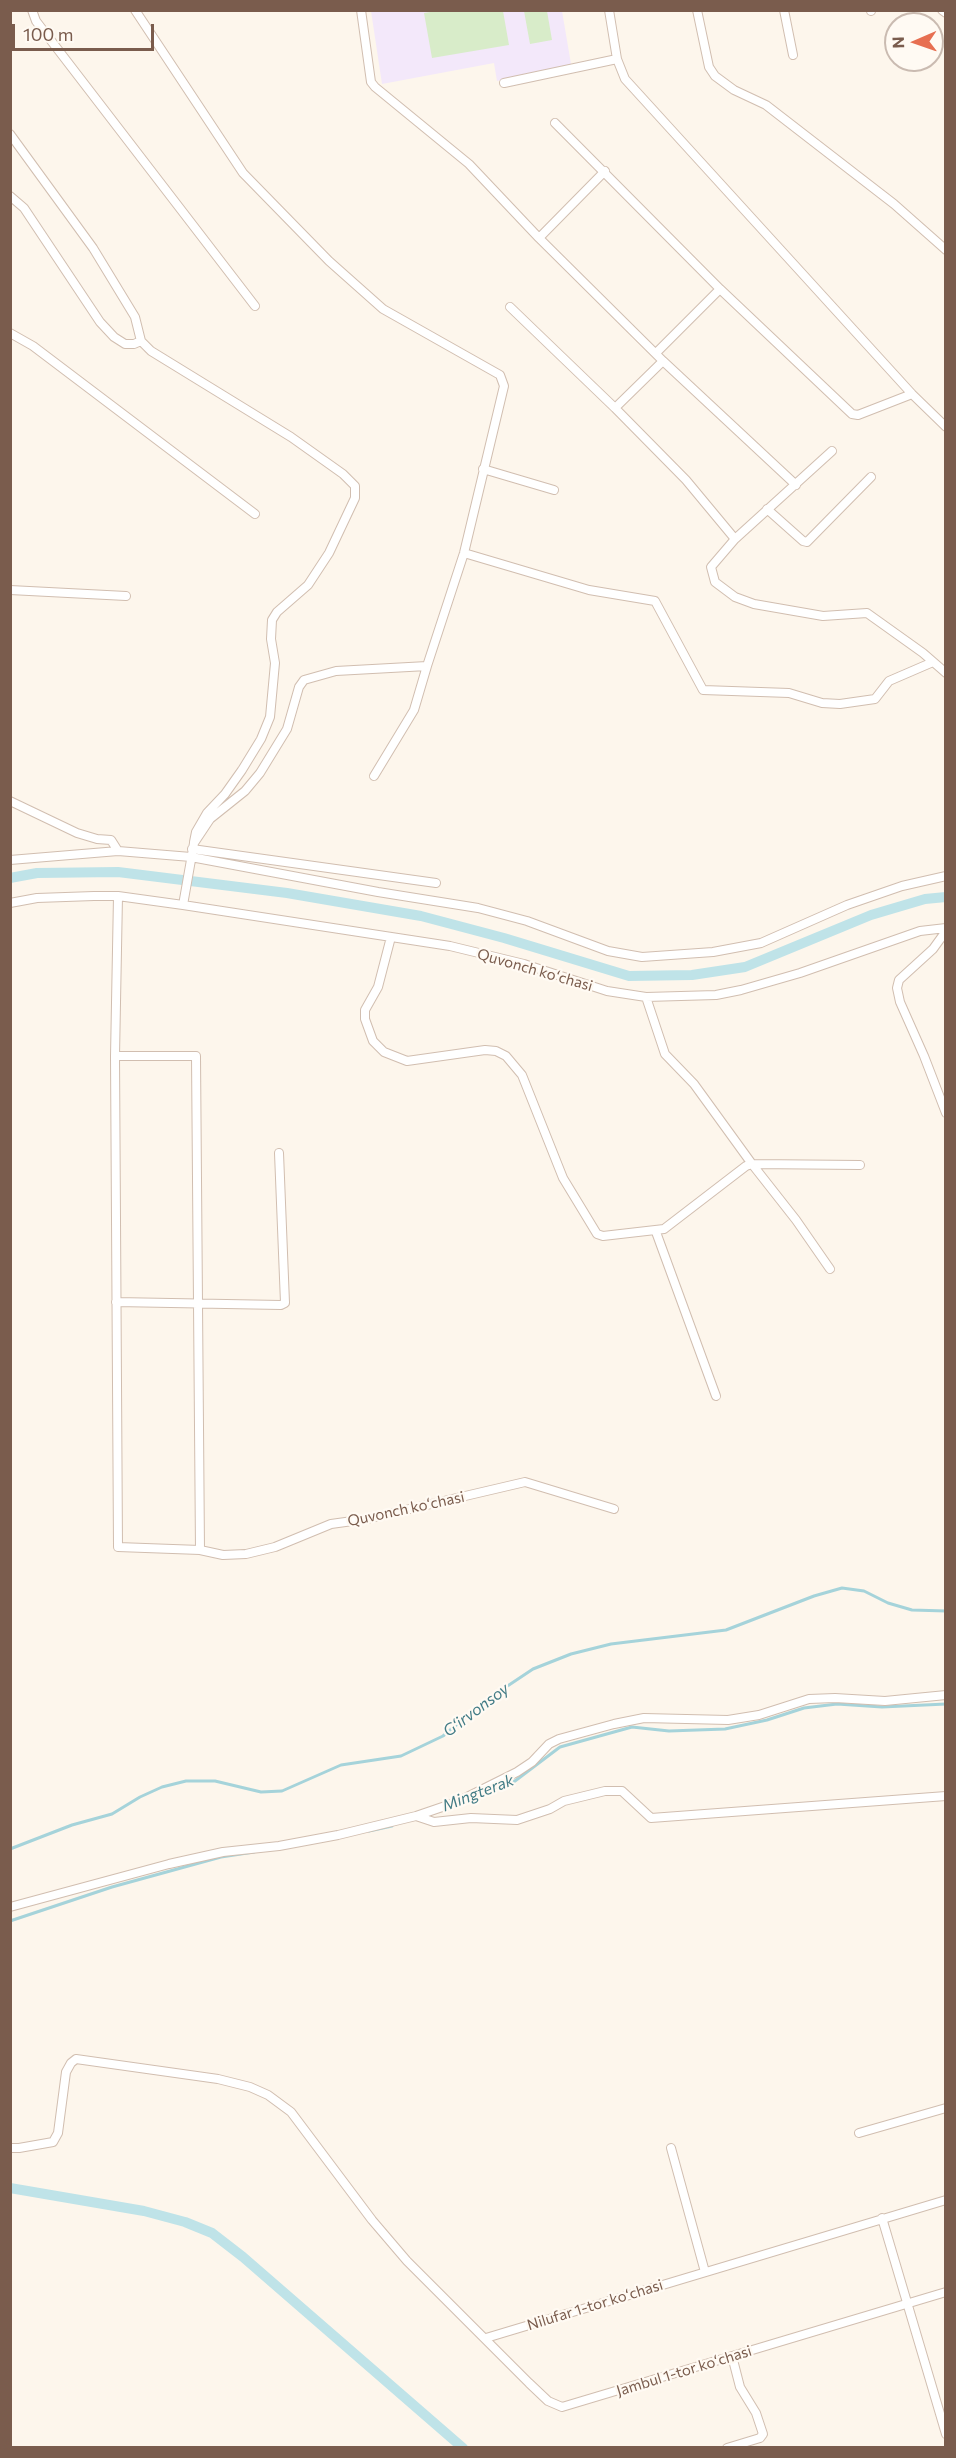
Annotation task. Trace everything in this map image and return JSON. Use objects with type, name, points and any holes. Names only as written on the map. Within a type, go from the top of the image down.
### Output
[{"type":"street","points":[[32,10],[36,21],[255,306]]},
{"type":"street","points":[[135,10],[243,173],[328,261],[383,309],[500,375],[504,386],[464,553],[414,710],[374,776]]},
{"type":"street","points":[[361,10],[371,82],[469,164],[539,238],[663,361],[796,485]]},
{"type":"street","points":[[609,10],[618,59],[625,79],[639,97],[945,427]]},
{"type":"street","points":[[697,10],[709,67],[715,76],[734,90],[766,105],[894,204],[945,250]]},
{"type":"street","points":[[784,10],[794,55]]},
{"type":"street","points":[[504,82],[618,59]]},
{"type":"street","points":[[555,123],[720,289],[852,414],[858,415],[912,394]]},
{"type":"street","points":[[10,134],[93,248],[135,317],[141,341],[151,351],[291,437],[343,474],[355,486],[355,498],[329,553],[308,585],[272,620],[271,639],[275,663],[270,717],[261,739],[242,770],[225,794],[207,813],[196,832],[183,905]]},
{"type":"street","points":[[539,238],[605,171]]},
{"type":"street","points":[[10,196],[24,208],[100,322],[124,344],[141,341]]},
{"type":"street","points":[[656,353],[720,289]]},
{"type":"street","points":[[510,307],[686,480],[735,539]]},
{"type":"street","points":[[10,333],[33,346],[255,514]]},
{"type":"street","points":[[615,408],[663,361]]},
{"type":"street","points":[[832,451],[735,539],[711,567],[715,582],[735,597],[754,604],[823,616],[867,613],[945,673]]},
{"type":"street","points":[[483,469],[554,490]]},
{"type":"street","points":[[767,510],[804,542],[807,542],[871,477]]},
{"type":"street","points":[[464,553],[589,590],[655,601],[703,690],[789,693],[822,703],[840,704],[875,699],[889,681],[933,662]]},
{"type":"street","points":[[10,590],[126,596]]},
{"type":"street","points":[[192,850],[210,819],[245,791],[260,773],[287,729],[298,687],[304,680],[336,671],[427,666]]},
{"type":"street","points":[[10,801],[77,833],[97,839],[111,840],[118,851]]},
{"type":"street","points":[[192,850],[378,892],[478,908],[527,921],[608,951],[642,957],[713,952],[761,943],[858,902],[902,886],[945,876]]},
{"type":"street","points":[[10,860],[118,851],[192,850],[436,883]]},
{"type":"street","name":"Quvonch koʻchasi","points":[[118,896],[116,1056],[118,1547],[200,1550],[223,1555],[246,1554],[275,1547],[331,1524],[367,1519],[525,1482],[614,1509]]},
{"type":"street","name":"Quvonch koʻchasi","points":[[10,903],[63,897],[118,896],[183,905],[450,946],[524,964],[607,992],[646,997],[716,995],[741,990],[800,973],[920,931],[945,929]]},
{"type":"street","name":"Quvonch koʻchasi","points":[[945,929],[933,949],[898,980],[897,988],[900,1002],[924,1056],[945,1113]]},
{"type":"street","points":[[391,937],[378,987],[365,1010],[365,1019],[373,1041],[384,1052],[407,1060],[484,1050],[496,1051],[506,1056],[522,1075],[563,1178],[597,1234],[603,1236],[656,1232],[674,1223],[746,1166],[752,1164],[860,1165]]},
{"type":"street","points":[[646,997],[665,1054],[694,1084],[830,1269]]},
{"type":"street","points":[[116,1056],[196,1056],[200,1550]]},
{"type":"street","points":[[116,1302],[281,1305],[285,1303],[279,1154]]},
{"type":"street","points":[[656,1232],[716,1396]]},
{"type":"street","points":[[10,1907],[169,1864],[223,1852],[279,1846],[338,1835],[416,1816],[457,1802],[517,1772],[559,1738],[615,1724],[644,1718],[728,1720],[809,1700],[835,1698],[885,1701],[945,1695]]},
{"type":"street","points":[[416,1816],[434,1822],[471,1818],[517,1820],[550,1809],[564,1801],[605,1791],[622,1791],[651,1818],[945,1796]]},
{"type":"street","points":[[10,2148],[53,2142],[58,2133],[66,2072],[71,2063],[76,2060],[218,2079],[250,2087],[268,2095],[291,2112],[372,2220],[407,2261],[486,2338]]},
{"type":"street","points":[[859,2133],[945,2109]]},
{"type":"street","points":[[671,2148],[705,2272]]},
{"type":"street","name":"Nilufar 1-tor koʻchasi","points":[[486,2338],[945,2200]]},
{"type":"street","points":[[882,2218],[945,2434]]},
{"type":"street","name":"Jambul 1-tor koʻchasi","points":[[486,2338],[548,2401],[562,2408],[945,2292]]},
{"type":"street","points":[[727,2448],[760,2438],[763,2434],[756,2413],[740,2387],[732,2356]]},
{"type":"street","points":[[935,2400],[945,2397]]},
{"type":"shaded area","points":[[371,11],[562,11],[571,64],[497,81],[494,63],[382,84]]},
{"type":"green space","points":[[442,10],[503,11],[509,45],[432,58],[424,13]]},
{"type":"green space","points":[[524,11],[547,11],[552,40],[530,44]]},
{"type":"waterway","points":[[10,878],[37,873],[118,872],[287,893],[421,916],[504,938],[629,976],[692,975],[745,967],[871,915],[925,899],[946,897]]},
{"type":"waterway","name":"G‘irvonsoy","points":[[10,1849],[72,1825],[112,1814],[162,1787],[186,1781],[215,1781],[261,1792],[282,1791],[341,1765],[401,1756],[443,1736],[485,1701],[533,1669],[571,1654],[611,1644],[726,1630],[814,1596],[842,1588],[864,1591],[888,1603],[912,1610],[946,1611]]},
{"type":"waterway","name":"Mingterak","points":[[467,1801],[515,1781],[560,1747],[632,1727],[669,1731],[725,1729],[767,1720],[804,1708],[837,1704],[882,1707],[946,1704]]},
{"type":"waterway","name":"Mingterak","points":[[369,1831],[392,1826]]},
{"type":"waterway","name":"Mingterak","points":[[10,1921],[112,1887],[221,1857],[254,1852]]},
{"type":"waterway","points":[[10,2188],[144,2211],[185,2222],[212,2233],[243,2257],[463,2448]]}]
